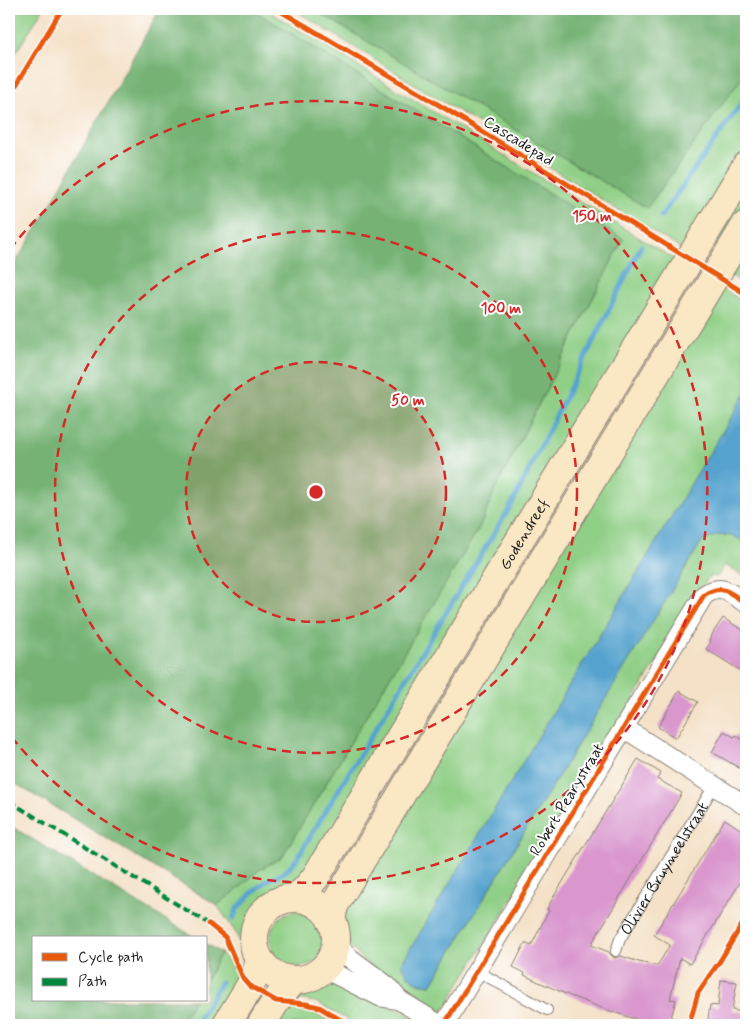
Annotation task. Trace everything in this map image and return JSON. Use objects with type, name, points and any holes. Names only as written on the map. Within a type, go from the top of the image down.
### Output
[{"type":"main road","name":"Godendreef","points":[[296,898],[315,878],[746,166]]},
{"type":"main road","name":"Godendreef","points":[[334,930],[334,906],[341,894],[746,225]]},
{"type":"main road","points":[[261,1025],[276,1001],[305,977],[325,968],[331,960],[334,950],[334,930],[325,911],[317,904],[307,900],[286,899],[266,909],[260,917],[255,927],[254,949],[264,968],[273,974],[283,979],[305,977]]},
{"type":"main road","points":[[226,1025],[250,986],[257,971],[258,959]]},
{"type":"street","name":"Robert Pearystraat","points":[[444,1025],[704,595],[714,589],[724,590],[746,603]]},
{"type":"street","name":"Olivier Bruyneelstraat","points":[[624,728],[746,806]]},
{"type":"street","points":[[334,930],[347,956],[386,986],[399,1000],[440,1025]]},
{"type":"street","points":[[305,977],[329,972],[381,996],[399,1000]]},
{"type":"lane","name":"Olivier Bruyneelstraat","points":[[616,952],[620,939],[714,786]]},
{"type":"lane","points":[[477,971],[547,1010]]},
{"type":"green space","points":[[9,9],[43,9],[9,64]]},
{"type":"green space","points":[[160,9],[252,9],[623,239],[494,492],[480,526],[282,857],[259,870],[217,905],[9,780],[9,273],[43,218]]},
{"type":"green space","points":[[252,9],[265,9],[682,264],[311,876],[291,889],[281,891],[269,898],[255,911],[249,922],[247,967],[236,933],[217,905],[259,870],[282,857],[480,526],[494,492],[623,239]]},
{"type":"green space","points":[[293,9],[313,9],[647,207],[746,72],[746,156],[688,253]]},
{"type":"green space","points":[[313,9],[746,9],[746,72],[647,208]]},
{"type":"green space","points":[[746,176],[746,216],[725,251],[707,240]]},
{"type":"green space","points":[[746,238],[746,285],[726,272]]},
{"type":"green space","points":[[716,284],[741,300],[743,296],[746,298],[746,393],[468,854],[408,976],[420,984],[431,985],[700,544],[718,535],[733,536],[746,542],[746,577],[725,565],[717,577],[712,576],[708,578],[443,1011],[429,1010],[363,960],[351,947],[346,933],[345,913]]},
{"type":"green space","points":[[9,825],[193,936],[32,936],[32,1002],[193,1002],[179,1025],[9,1025]]},
{"type":"green space","points":[[293,911],[303,911],[318,919],[324,928],[326,939],[324,950],[318,959],[303,967],[293,967],[282,962],[275,955],[270,944],[270,934],[275,923],[282,916]]},
{"type":"green space","points":[[208,945],[221,953],[208,976]]},
{"type":"green space","points":[[221,953],[245,984],[222,1025],[179,1025],[193,1002],[208,1002],[208,976]]},
{"type":"green space","points":[[328,979],[395,1008],[426,1025],[357,1025],[316,1002],[291,998],[299,988]]},
{"type":"green space","points":[[280,1006],[306,1009],[337,1025],[268,1025]]},
{"type":"water","points":[[746,393],[746,542],[733,536],[718,535],[700,544],[431,985],[416,982],[401,964]]},
{"type":"building","points":[[723,618],[746,632],[746,674],[706,649],[711,642],[709,641],[714,631]]},
{"type":"building","points":[[679,691],[698,702],[676,738],[658,727]]},
{"type":"building","points":[[724,731],[734,737],[736,735],[746,742],[746,761],[741,769],[712,752]]},
{"type":"building","points":[[638,759],[661,773],[657,779],[682,793],[591,945],[609,952],[614,958],[621,956],[657,966],[670,945],[654,935],[725,819],[746,833],[746,873],[690,964],[680,958],[670,999],[676,1000],[669,1025],[654,1025],[607,1010],[541,983],[513,967],[525,943],[531,946],[554,896]]},
{"type":"building","points":[[721,980],[737,982],[732,1010],[746,1013],[746,1025],[707,1025],[710,1005],[718,1006]]},
{"type":"waterway","points":[[661,216],[746,97]]},
{"type":"waterway","points":[[233,919],[237,909],[252,893],[268,880],[285,872],[296,860],[512,504],[641,246]]},
{"type":"waterway","points":[[195,1025],[221,982]]},
{"type":"marked path","points":[[9,801],[209,924]]},
{"type":"cycle path","points":[[9,97],[62,9]]},
{"type":"cycle path","name":"Cascadepad","points":[[277,9],[444,108],[746,294]]},
{"type":"cycle path","points":[[444,1025],[704,595],[711,591],[721,590],[746,603]]},
{"type":"cycle path","points":[[689,1025],[698,993],[746,918]]},
{"type":"cycle path","points":[[209,924],[225,937],[243,978],[250,986],[276,1001],[319,1007],[349,1025]]}]
